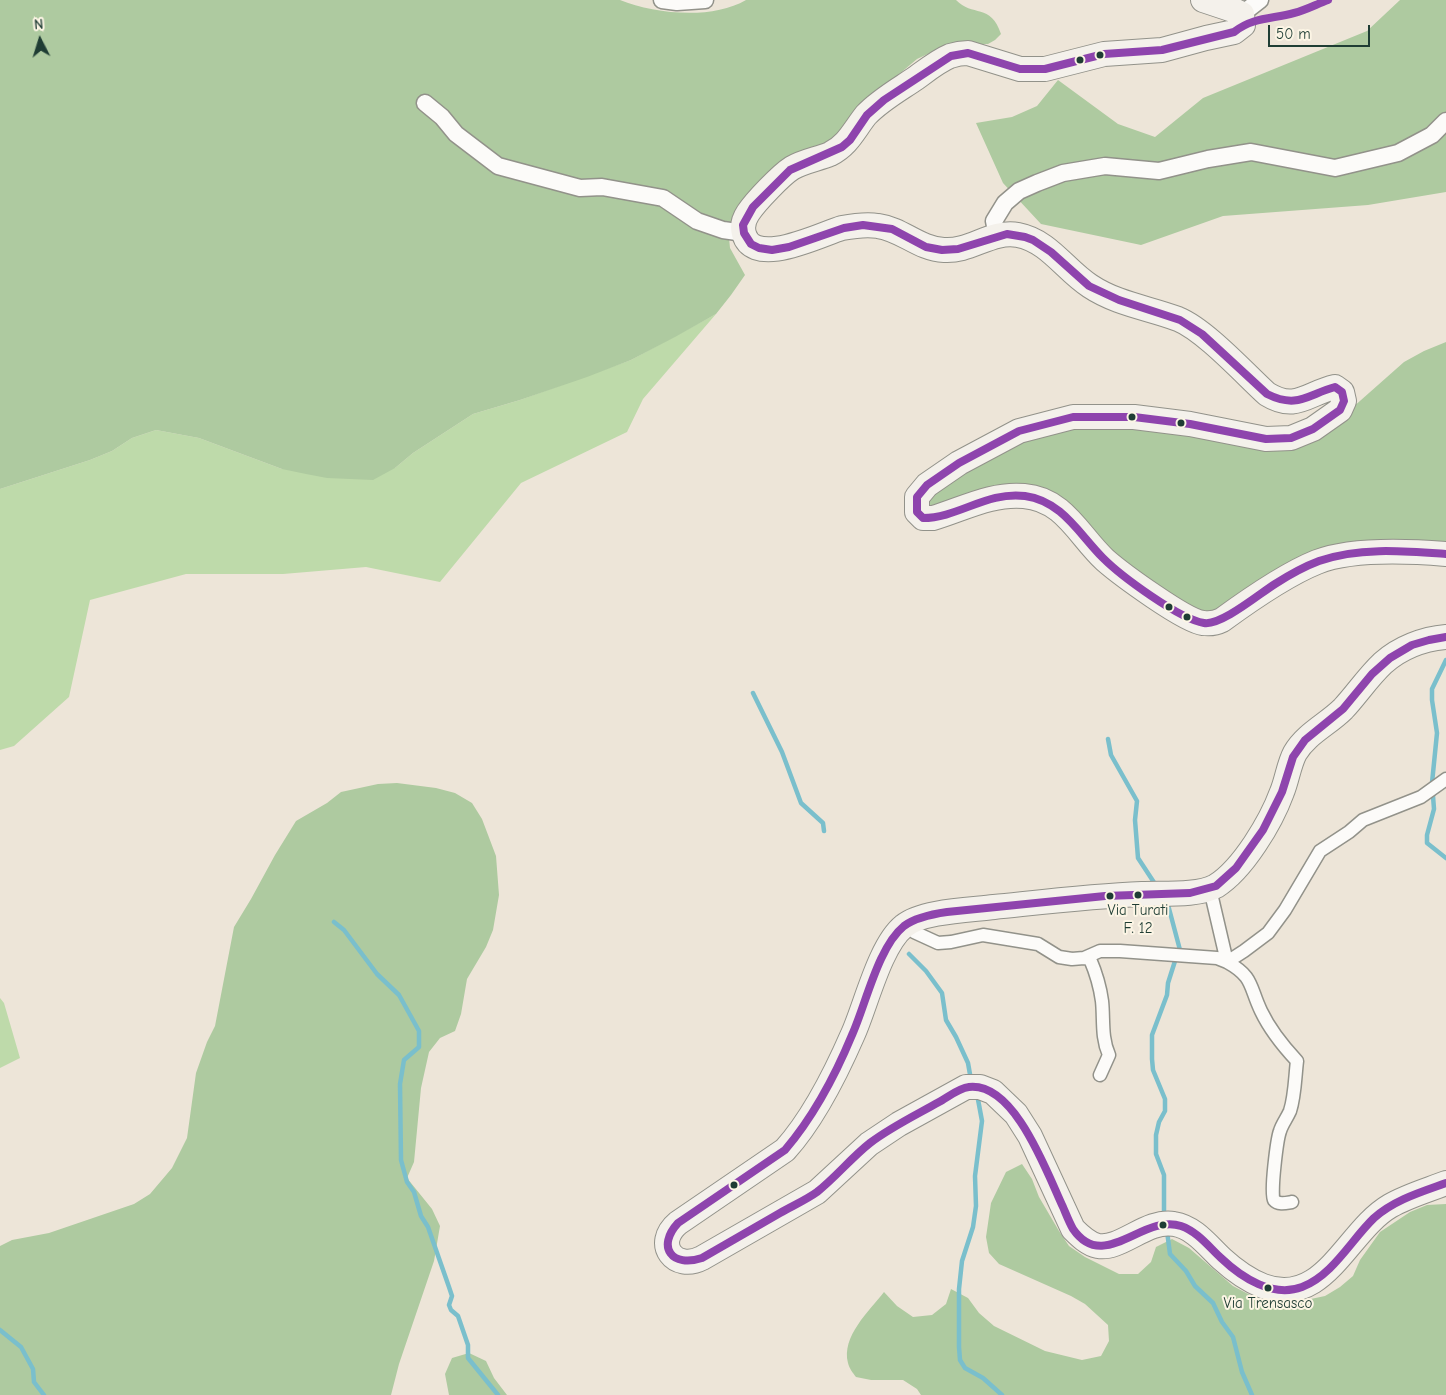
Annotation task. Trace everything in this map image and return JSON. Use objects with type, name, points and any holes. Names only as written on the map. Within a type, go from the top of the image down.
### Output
[{"type":"main road","points":[[1203,0],[1236,11],[1251,7]]},
{"type":"main road","points":[[1251,7],[1243,25],[1234,32],[1162,50],[1104,54],[1045,69],[1020,70],[968,53],[951,56],[884,100],[867,115],[850,140],[842,147],[790,170],[749,212],[743,225],[744,233],[751,244],[759,248],[772,250],[789,248],[844,228],[863,225],[892,229],[926,247],[942,250],[958,250],[997,236],[1017,235],[1033,240],[1051,252],[1089,286],[1119,300],[1180,320],[1202,334],[1267,394],[1277,400],[1291,403],[1304,400],[1335,387],[1342,392],[1344,401],[1340,410],[1313,429],[1291,438],[1266,439],[1190,424],[1134,417],[1073,418],[1019,431],[959,463],[927,485],[917,497],[917,512],[923,518],[933,518],[999,496],[1026,496],[1045,502],[1063,512],[1086,540],[1106,560],[1162,602],[1191,620],[1204,624],[1222,620],[1278,584],[1318,562],[1364,553],[1419,552],[1446,554]]},
{"type":"main road","points":[[1446,637],[1419,642],[1388,659],[1343,708],[1302,744],[1292,760],[1283,790],[1271,819],[1229,875],[1210,889],[967,910],[920,918],[904,926],[892,939],[886,950],[852,1036],[823,1094],[797,1137],[785,1150],[673,1227],[667,1240],[668,1251],[675,1258],[685,1262],[696,1261],[774,1216],[797,1205],[817,1192],[869,1144],[899,1124],[966,1088],[980,1087],[993,1092],[1016,1114],[1030,1136],[1073,1229],[1085,1240],[1098,1246],[1112,1244],[1153,1226],[1174,1224],[1189,1229],[1200,1237],[1223,1260],[1245,1277],[1264,1286],[1282,1291],[1309,1285],[1322,1275],[1374,1219],[1390,1206],[1446,1183]]},
{"type":"street","points":[[662,0],[677,2],[705,0]]},
{"type":"street","points":[[425,103],[442,117],[456,134],[498,166],[580,188],[602,187],[663,198],[697,221],[723,230],[744,233]]},
{"type":"street","points":[[997,236],[994,221],[1005,203],[1019,191],[1037,182],[1063,174],[1105,166],[1159,171],[1208,159],[1251,152],[1335,168],[1398,153],[1432,135],[1446,121]]},
{"type":"street","points":[[1227,962],[1268,933],[1285,910],[1320,851],[1349,832],[1363,820],[1421,797],[1446,779]]},
{"type":"street","points":[[1210,889],[1227,962]]},
{"type":"street","points":[[914,932],[938,943],[983,935],[1038,944],[1059,957],[1090,959],[1097,976],[1102,1000],[1104,1040],[1108,1055],[1100,1075]]},
{"type":"street","points":[[1084,958],[1100,952],[1120,951],[1217,958],[1236,967],[1248,978],[1261,1011],[1278,1040],[1297,1061],[1290,1110],[1279,1132],[1276,1143],[1272,1189],[1273,1198],[1277,1202],[1283,1204],[1292,1202]]},
{"type":"green space","points":[[0,0],[620,0],[650,9],[683,13],[717,10],[746,0],[956,0],[968,8],[987,14],[997,24],[1001,34],[988,44],[947,45],[917,59],[859,108],[831,144],[752,192],[738,205],[732,221],[729,238],[730,248],[745,275],[716,314],[631,360],[520,400],[473,414],[413,453],[395,468],[373,480],[327,478],[282,469],[199,438],[156,430],[132,438],[112,451],[90,460],[0,489]]},
{"type":"green space","points":[[1400,0],[1446,0],[1446,192],[1368,205],[1223,216],[1141,245],[1041,224],[1003,183],[976,123],[1012,117],[1037,106],[1058,80],[1118,124],[1155,137],[1203,98],[1367,31]]},
{"type":"green space","points":[[716,314],[643,399],[627,432],[521,483],[440,582],[366,567],[283,574],[186,574],[90,600],[69,697],[14,746],[0,750],[0,489],[90,460],[112,451],[132,438],[156,430],[199,438],[282,469],[395,468],[413,453],[473,414],[520,400],[631,360]]},
{"type":"green space","points":[[1446,342],[1446,545],[1388,540],[1217,613],[1199,616],[1093,541],[1058,499],[933,511],[922,507],[927,497],[1007,444],[1075,425],[1175,428],[1264,447],[1352,408],[1404,362]]},
{"type":"green space","points":[[397,783],[436,788],[455,793],[472,803],[482,819],[496,856],[499,895],[493,930],[486,947],[467,979],[461,1014],[455,1031],[440,1038],[429,1052],[421,1088],[414,1162],[407,1178],[432,1209],[440,1226],[434,1261],[399,1364],[391,1395],[0,1395],[0,1246],[12,1240],[49,1233],[134,1204],[150,1194],[172,1168],[187,1138],[196,1073],[215,1026],[234,927],[275,855],[296,821],[327,803],[341,792],[378,784]]},
{"type":"green space","points":[[0,998],[4,1003],[20,1058],[0,1068]]},
{"type":"green space","points":[[1022,1164],[1032,1179],[1039,1197],[1069,1246],[1085,1257],[1119,1274],[1138,1274],[1151,1262],[1156,1247],[1172,1239],[1189,1248],[1233,1286],[1250,1295],[1268,1300],[1306,1300],[1325,1296],[1353,1276],[1360,1260],[1380,1232],[1410,1212],[1427,1205],[1446,1204],[1446,1395],[921,1395],[917,1389],[903,1380],[871,1380],[856,1377],[850,1369],[847,1353],[852,1334],[884,1292],[897,1306],[913,1317],[932,1315],[946,1304],[951,1289],[968,1298],[979,1313],[994,1326],[1045,1351],[1082,1360],[1101,1356],[1109,1341],[1108,1325],[1085,1304],[999,1264],[989,1253],[986,1237],[991,1203],[1006,1172]]},
{"type":"green space","points":[[469,1353],[486,1361],[494,1378],[507,1395],[449,1395],[445,1374],[452,1358]]},
{"type":"waterway","points":[[1446,660],[1432,689],[1437,733],[1432,783],[1434,809],[1427,835],[1427,843],[1446,858]]},
{"type":"waterway","points":[[753,693],[782,752],[801,803],[823,823],[824,831]]},
{"type":"waterway","points":[[1108,739],[1111,755],[1137,801],[1135,820],[1138,858],[1157,887]]},
{"type":"waterway","points":[[1164,1216],[1164,1175],[1156,1154],[1156,1135],[1159,1122],[1165,1111],[1165,1099],[1153,1070],[1152,1035],[1167,995],[1168,983],[1180,950],[1167,901]]},
{"type":"waterway","points":[[334,922],[344,930],[377,974],[399,995],[419,1031],[419,1047],[404,1060],[400,1084],[401,1160],[407,1182],[414,1192],[421,1216],[428,1227],[449,1287],[452,1296],[449,1305],[451,1310],[458,1316],[468,1345],[468,1358],[498,1395]]},
{"type":"waterway","points":[[909,954],[926,971],[942,993],[946,1020],[968,1063],[971,1080]]},
{"type":"waterway","points":[[977,1094],[982,1121],[975,1176],[976,1206],[973,1227],[962,1261],[959,1289],[960,1360],[965,1368],[983,1378],[1002,1395]]},
{"type":"waterway","points":[[1167,1231],[1170,1254],[1186,1271],[1195,1286],[1213,1303],[1222,1322],[1233,1337],[1242,1372],[1252,1395]]},
{"type":"waterway","points":[[0,1330],[21,1347],[33,1369],[34,1382],[44,1395]]},
{"type":"transit line","points":[[1328,0],[1298,12],[1256,21],[1234,32],[1162,50],[1104,54],[1045,69],[1020,69],[968,53],[951,56],[884,100],[867,115],[850,140],[842,147],[790,170],[753,207],[743,225],[744,233],[751,244],[759,248],[772,250],[789,247],[844,228],[863,225],[892,229],[926,247],[942,250],[958,249],[1007,234],[1025,237],[1051,252],[1089,286],[1119,300],[1180,320],[1202,334],[1267,394],[1277,398],[1294,400],[1335,387],[1342,392],[1344,401],[1340,410],[1313,429],[1291,438],[1266,439],[1190,424],[1134,417],[1073,417],[1019,431],[959,463],[927,485],[917,497],[917,512],[923,518],[948,514],[998,497],[1025,496],[1038,499],[1060,511],[1103,558],[1136,585],[1180,614],[1204,623],[1211,623],[1230,615],[1291,574],[1319,561],[1350,554],[1382,551],[1446,554]]},
{"type":"transit line","points":[[1446,637],[1412,645],[1390,658],[1372,674],[1343,709],[1305,740],[1293,757],[1282,792],[1263,830],[1236,868],[1216,886],[1190,893],[1105,896],[947,912],[919,918],[904,926],[895,935],[880,962],[852,1035],[831,1080],[796,1137],[785,1150],[678,1223],[671,1232],[668,1247],[670,1253],[675,1258],[682,1260],[702,1258],[817,1192],[863,1149],[886,1132],[957,1091],[969,1087],[986,1089],[1001,1099],[1015,1114],[1038,1153],[1073,1229],[1085,1241],[1098,1246],[1111,1244],[1152,1227],[1167,1224],[1181,1226],[1198,1236],[1238,1273],[1269,1288],[1291,1290],[1313,1281],[1332,1266],[1374,1218],[1390,1206],[1446,1183]]},
{"type":"place","name":"Via Turati F. 12","points":[[1138,895]]},
{"type":"place","name":"Via Trensasco","points":[[1268,1288]]}]
